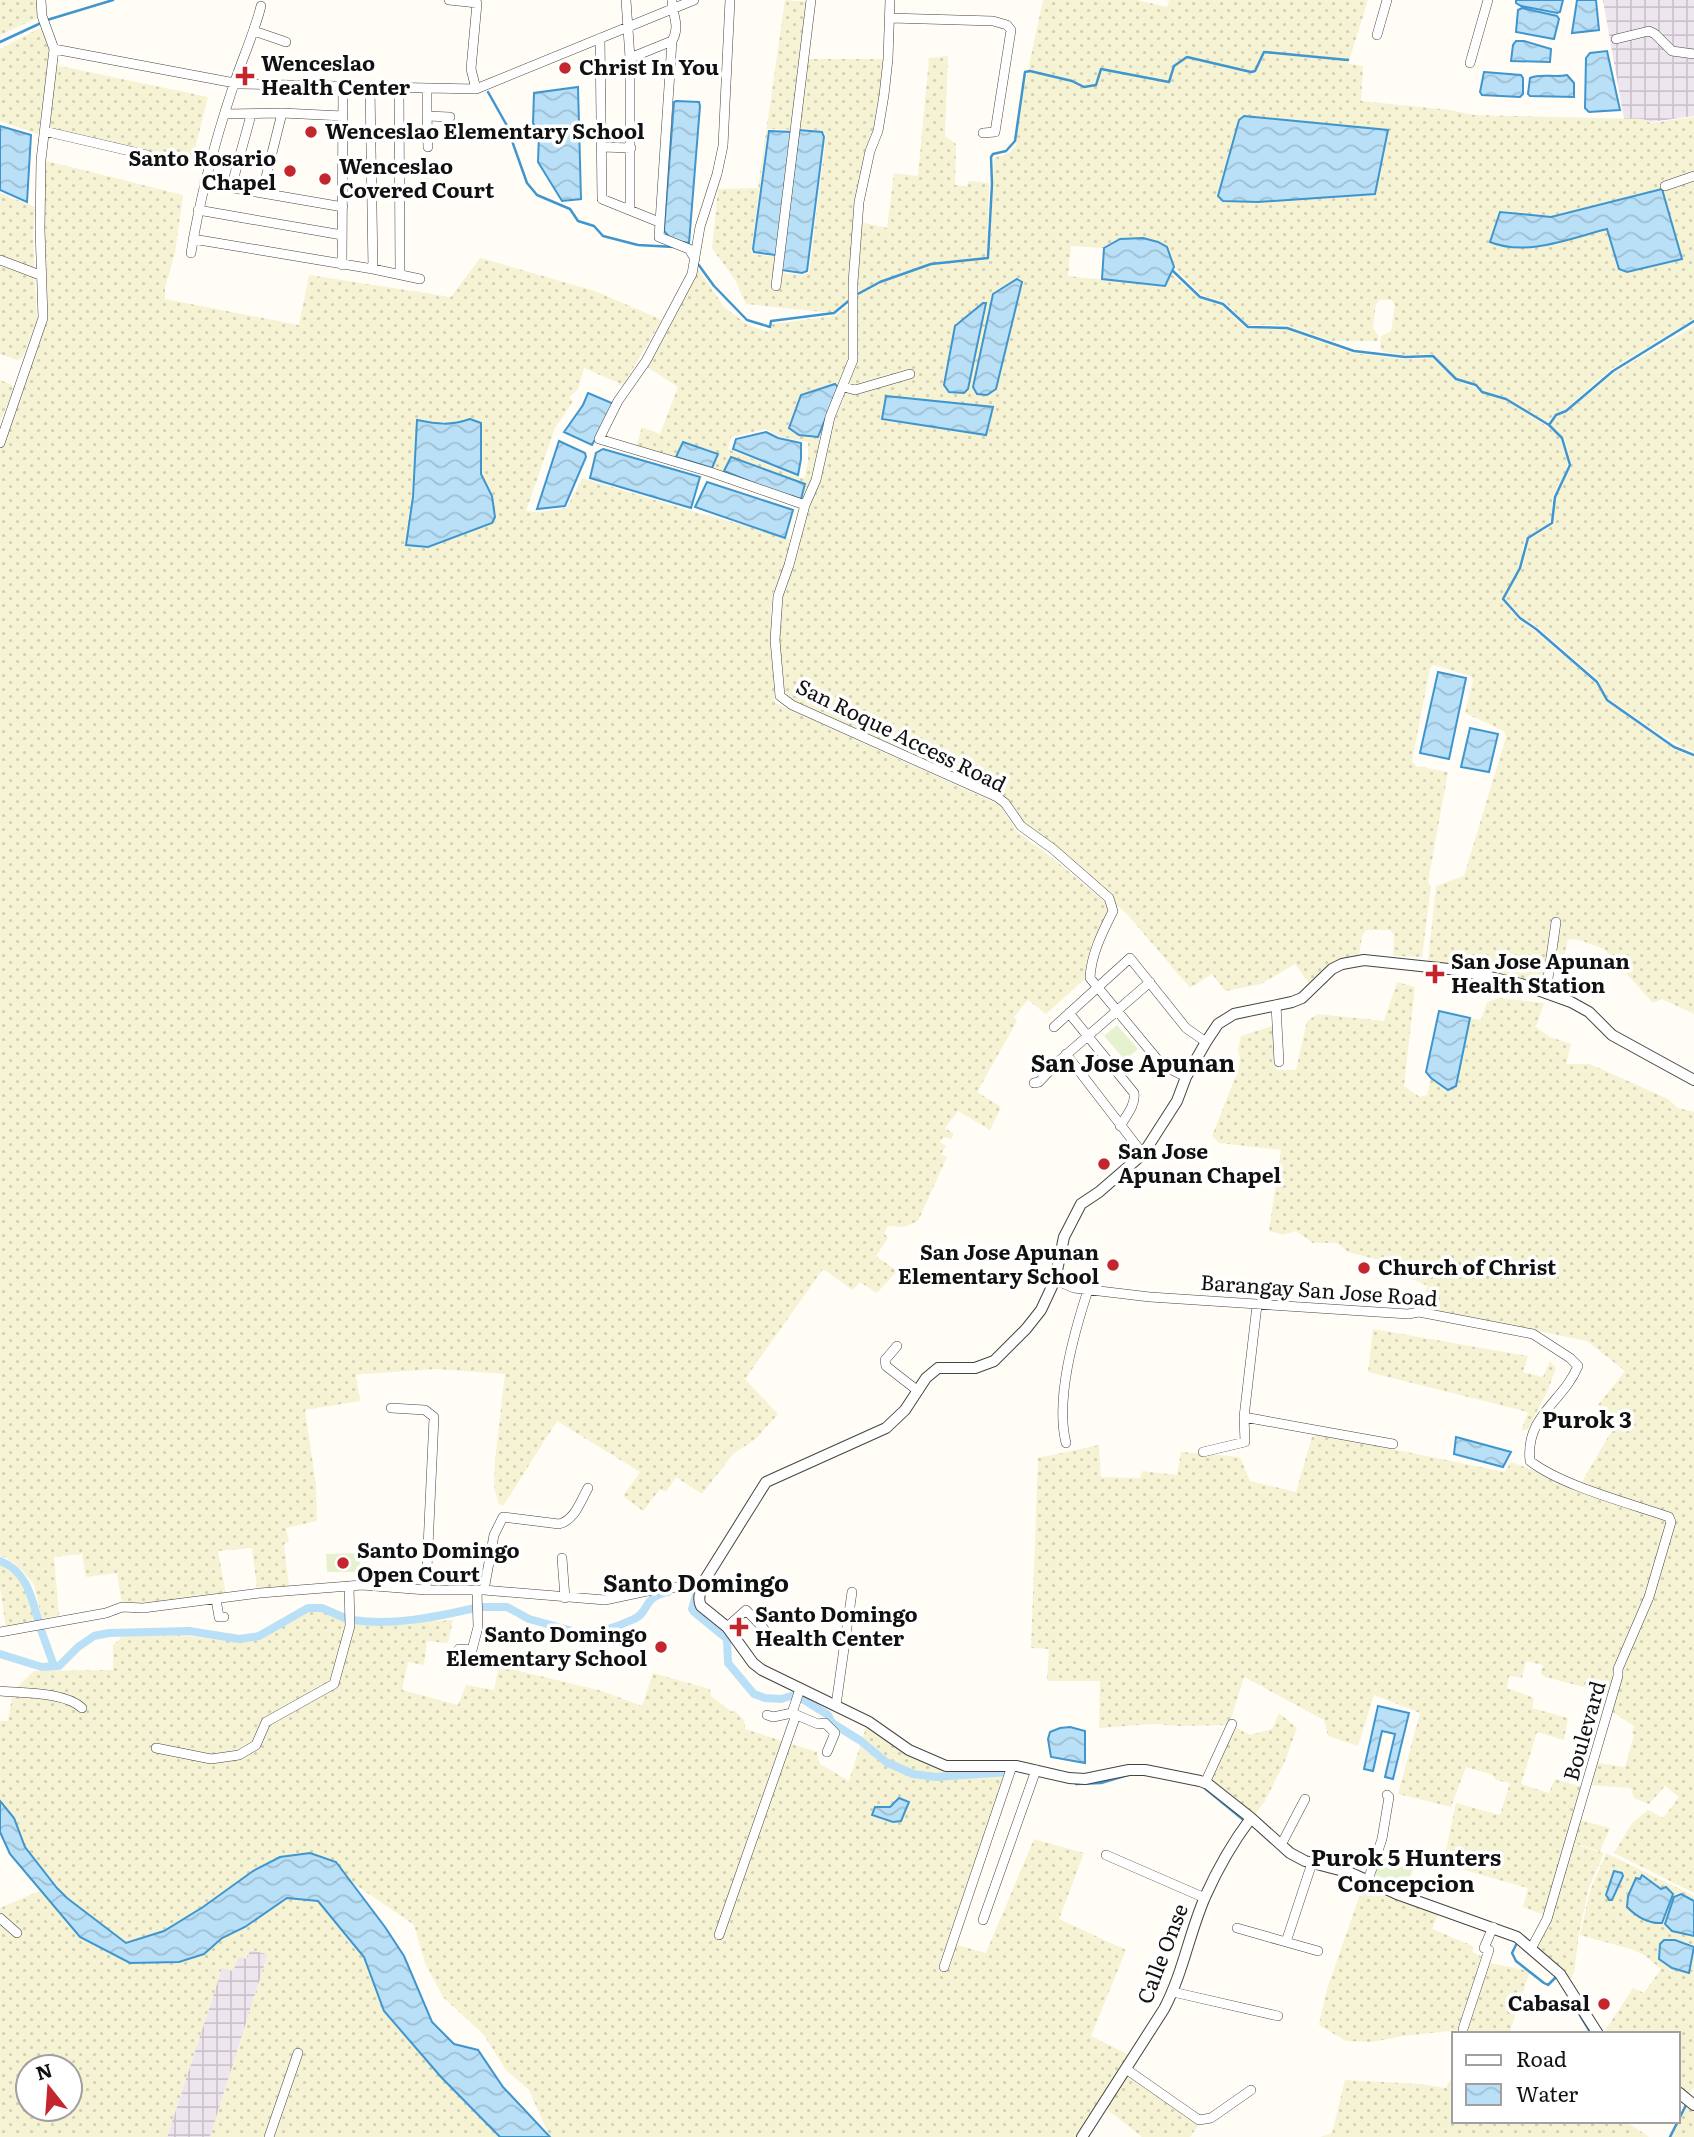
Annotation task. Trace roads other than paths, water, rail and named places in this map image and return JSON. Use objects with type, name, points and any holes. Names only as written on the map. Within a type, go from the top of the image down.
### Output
[{"type":"street","points":[[0,443],[43,318],[40,275],[41,160],[54,49],[41,16],[41,0]]},
{"type":"street","points":[[449,0],[477,3],[471,69],[476,89]]},
{"type":"street","points":[[626,0],[630,58],[631,210]]},
{"type":"street","points":[[54,49],[234,84],[476,89],[628,26],[672,4],[694,0]]},
{"type":"street","points":[[730,0],[723,146],[700,228],[692,274],[646,361],[618,401],[599,439],[710,472],[805,506]]},
{"type":"street","points":[[776,286],[811,0]]},
{"type":"street","name":"San Roque Access Road","points":[[890,0],[881,114],[866,165],[859,202],[853,283],[853,360],[830,416],[816,480],[805,506],[778,596],[775,640],[780,696],[792,705],[997,797],[1005,803],[1021,826],[1053,849],[1109,898],[1113,911],[1090,969],[1090,978],[1099,988]]},
{"type":"street","points":[[1377,35],[1387,0]]},
{"type":"street","points":[[1470,62],[1488,0]]},
{"type":"street","points":[[672,4],[677,21],[671,41],[659,237],[689,248],[695,259]]},
{"type":"street","points":[[191,253],[204,183],[261,6]]},
{"type":"street","points":[[890,18],[993,21],[1007,25],[1011,30],[995,132],[983,133]]},
{"type":"street","points":[[254,31],[286,42]]},
{"type":"street","points":[[1616,39],[1649,31],[1656,34],[1672,51],[1694,54]]},
{"type":"street","points":[[600,38],[602,199],[659,222]]},
{"type":"street","points":[[630,58],[671,41]]},
{"type":"street","points":[[342,265],[343,88]]},
{"type":"street","points":[[370,88],[373,268]]},
{"type":"street","points":[[399,89],[400,273]]},
{"type":"street","points":[[427,89],[428,147]]},
{"type":"street","points":[[262,193],[282,113]]},
{"type":"street","points":[[225,114],[343,116]]},
{"type":"street","points":[[231,188],[251,114]]},
{"type":"street","points":[[427,116],[450,117]]},
{"type":"street","points":[[44,131],[147,155]]},
{"type":"street","points":[[602,147],[631,148]]},
{"type":"street","points":[[1665,186],[1694,176]]},
{"type":"street","points":[[204,183],[343,207]]},
{"type":"street","points":[[198,210],[342,235]]},
{"type":"street","points":[[193,239],[373,268],[420,279]]},
{"type":"street","points":[[0,260],[40,275]]},
{"type":"street","points":[[844,387],[855,390],[910,374]]},
{"type":"street","points":[[1546,992],[1556,922]]},
{"type":"street","points":[[1054,1027],[1130,958],[1186,1028],[1206,1042]]},
{"type":"street","points":[[1597,2032],[1560,1975],[1517,1937],[1397,1894],[1350,1872],[1312,1865],[1290,1853],[1248,1821],[1205,1783],[1145,1770],[1129,1770],[1085,1779],[1012,1766],[946,1766],[909,1750],[869,1722],[835,1705],[798,1695],[753,1664],[727,1627],[701,1606],[699,1592],[766,1482],[887,1427],[905,1410],[926,1378],[938,1368],[975,1368],[995,1361],[1026,1329],[1041,1310],[1055,1280],[1064,1237],[1081,1204],[1143,1154],[1177,1101],[1186,1077],[1206,1042],[1219,1024],[1234,1014],[1302,998],[1332,969],[1342,964],[1364,960],[1458,970],[1546,992],[1589,1012],[1612,1035],[1694,1080]]},
{"type":"street","points":[[1034,1083],[1039,1082],[1066,1054],[1150,982]]},
{"type":"street","points":[[1099,988],[1162,1065],[1186,1077]]},
{"type":"street","points":[[1276,1005],[1279,1062]]},
{"type":"street","points":[[1069,1013],[1134,1093],[1130,1110],[1120,1126]]},
{"type":"street","points":[[1066,1054],[1143,1154]]},
{"type":"street","name":"Barangay San Jose Road","points":[[1055,1280],[1074,1288],[1088,1290],[1257,1305],[1408,1314],[1419,1312],[1533,1334],[1578,1366],[1563,1391],[1554,1398],[1534,1428],[1529,1448],[1530,1461],[1539,1468],[1669,1517],[1671,1522]]},
{"type":"street","points":[[1066,1443],[1062,1428],[1068,1364],[1088,1290]]},
{"type":"street","points":[[1203,1452],[1245,1442],[1244,1417],[1257,1305]]},
{"type":"street","points":[[897,1346],[885,1360],[886,1366],[918,1391]]},
{"type":"street","points":[[391,1408],[425,1410],[434,1417],[426,1590]]},
{"type":"street","points":[[1244,1417],[1394,1444]]},
{"type":"street","points":[[459,1649],[472,1650],[478,1627],[480,1590],[494,1535],[503,1517],[559,1524],[566,1522],[571,1519],[587,1488]]},
{"type":"street","name":"Boulevard","points":[[1531,1949],[1548,1919],[1618,1669],[1649,1597],[1671,1522]]},
{"type":"street","points":[[562,1558],[565,1598]]},
{"type":"street","points":[[0,1632],[106,1613],[122,1607],[143,1608],[349,1586],[480,1590],[605,1600],[652,1590],[704,1584]]},
{"type":"street","points":[[156,1748],[211,1759],[239,1755],[256,1745],[266,1722],[334,1684],[350,1626],[349,1586]]},
{"type":"street","points":[[835,1705],[852,1592]]},
{"type":"street","points":[[216,1599],[219,1617],[224,1617]]},
{"type":"street","points":[[727,1627],[746,1610],[764,1629]]},
{"type":"street","points":[[0,1691],[61,1698],[74,1701],[82,1708]]},
{"type":"street","points":[[719,1935],[794,1714],[798,1695]]},
{"type":"street","points":[[767,1715],[773,1717],[794,1714],[818,1724],[825,1723],[835,1732],[827,1752]]},
{"type":"street","points":[[1205,1783],[1232,1724]]},
{"type":"street","points":[[944,1967],[1012,1766]]},
{"type":"street","points":[[983,1920],[1036,1770]]},
{"type":"street","points":[[1368,1880],[1382,1839],[1389,1797],[1387,1795]]},
{"type":"street","points":[[1281,1845],[1305,1799]]},
{"type":"street","name":"Calle Onse","points":[[1083,2137],[1154,2027],[1173,1992],[1205,1898],[1248,1821]]},
{"type":"street","points":[[1106,1855],[1205,1898]]},
{"type":"street","points":[[1286,1942],[1312,1865]]},
{"type":"street","points":[[0,1918],[17,1933]]},
{"type":"street","points":[[1237,1928],[1318,1951]]},
{"type":"street","points":[[1463,2029],[1489,1951],[1484,1948],[1492,1929]]},
{"type":"street","points":[[1173,1992],[1278,2017]]},
{"type":"street","points":[[269,2137],[298,2053]]},
{"type":"street","points":[[1126,2069],[1199,2120],[1211,2118],[1251,2090]]},
{"type":"street","points":[[1680,2094],[1694,2105]]},
{"type":"water","points":[[1516,0],[1563,0],[1560,12],[1557,13],[1521,6]]},
{"type":"water","points":[[1577,0],[1596,0],[1599,30],[1572,33]]},
{"type":"water","points":[[1522,8],[1557,16],[1559,19],[1554,39],[1516,32],[1518,10]]},
{"type":"water","points":[[1516,41],[1551,49],[1550,62],[1511,61]]},
{"type":"water","points":[[1607,51],[1620,110],[1589,112],[1585,108],[1586,58],[1590,53]]},
{"type":"water","points":[[1484,72],[1521,75],[1523,94],[1520,97],[1482,95],[1480,92]]},
{"type":"water","points":[[1567,75],[1574,83],[1574,97],[1528,94],[1530,78]]},
{"type":"water","points":[[578,87],[581,199],[562,201],[538,162],[539,135],[533,123],[534,93]]},
{"type":"water","points":[[676,101],[699,102],[700,106],[689,243],[672,240],[664,231]]},
{"type":"water","points":[[1244,116],[1388,130],[1375,194],[1258,202],[1223,201],[1218,196],[1239,120]]},
{"type":"water","points":[[0,126],[31,135],[27,202],[0,190]]},
{"type":"water","points":[[799,130],[822,132],[824,137],[807,271],[802,273],[781,270]]},
{"type":"water","points":[[769,131],[792,132],[778,253],[775,255],[754,252],[753,249]]},
{"type":"water","points":[[1662,189],[1682,259],[1627,272],[1619,269],[1607,229],[1533,247],[1518,248],[1490,242],[1500,212],[1551,217]]},
{"type":"water","points":[[1143,238],[1167,247],[1174,267],[1165,286],[1102,279],[1104,248],[1120,239]]},
{"type":"water","points":[[1017,279],[1022,282],[996,389],[987,395],[977,394],[973,387],[993,294]]},
{"type":"water","points":[[986,303],[968,389],[964,393],[949,392],[944,385],[955,326]]},
{"type":"water","points":[[835,384],[838,387],[818,437],[799,435],[789,428],[801,395]]},
{"type":"water","points":[[588,393],[614,404],[592,445],[564,432]]},
{"type":"water","points":[[886,396],[993,407],[986,435],[882,419]]},
{"type":"water","points":[[470,419],[481,423],[481,474],[492,496],[495,517],[492,523],[428,547],[406,545],[413,497],[417,420],[444,424]]},
{"type":"water","points":[[766,432],[778,438],[801,443],[798,475],[733,449],[736,439]]},
{"type":"water","points":[[559,441],[585,453],[586,457],[565,506],[537,509]]},
{"type":"water","points":[[683,442],[718,454],[712,468],[676,457]]},
{"type":"water","points":[[603,449],[700,477],[691,508],[590,478],[596,453]]},
{"type":"water","points":[[731,457],[805,484],[801,499],[724,471]]},
{"type":"water","points":[[707,482],[793,510],[785,538],[695,507]]},
{"type":"water","points":[[1438,672],[1466,678],[1449,759],[1420,753]]},
{"type":"water","points":[[1470,728],[1498,734],[1489,772],[1461,767]]},
{"type":"water","points":[[1439,1011],[1470,1018],[1456,1086],[1448,1090],[1426,1072]]},
{"type":"water","points":[[1456,1437],[1511,1452],[1503,1467],[1454,1454]]},
{"type":"water","points":[[1378,1706],[1409,1713],[1393,1779],[1385,1777],[1395,1734],[1382,1731],[1373,1771],[1364,1769]]},
{"type":"water","points":[[1070,1727],[1085,1731],[1085,1763],[1051,1757],[1048,1739],[1050,1732]]},
{"type":"water","points":[[899,1798],[909,1802],[901,1821],[893,1822],[872,1815],[875,1807],[890,1807]]},
{"type":"water","points":[[0,1801],[14,1818],[25,1847],[57,1888],[126,1943],[164,1931],[253,1871],[280,1857],[310,1853],[336,1862],[404,1956],[432,2022],[454,2044],[478,2050],[503,2087],[550,2137],[500,2137],[441,2077],[384,2011],[364,1957],[318,1901],[287,1898],[245,1927],[222,1938],[204,1954],[179,1962],[130,1963],[80,1937],[10,1854],[0,1832]]},
{"type":"water","points":[[1614,1871],[1622,1873],[1623,1876],[1612,1900],[1609,1900],[1606,1895]]},
{"type":"water","points":[[1642,1875],[1661,1889],[1666,1887],[1673,1894],[1662,1923],[1643,1919],[1627,1907],[1628,1896],[1636,1878],[1640,1879]]},
{"type":"water","points":[[1681,1894],[1694,1901],[1694,1936],[1672,1931],[1665,1924],[1674,1897]]},
{"type":"water","points":[[1664,1940],[1675,1940],[1694,1947],[1689,1973],[1672,1968],[1659,1959],[1660,1944]]},
{"type":"waterway","points":[[47,20],[113,0]]},
{"type":"waterway","points":[[0,42],[41,23]]},
{"type":"waterway","points":[[856,295],[880,282],[931,264],[988,258],[991,157],[1006,151],[1015,141],[1025,72],[1072,81],[1084,87],[1096,85],[1101,69],[1169,82],[1174,66],[1187,57],[1251,72],[1255,71],[1264,52],[1348,60]]},
{"type":"waterway","points":[[488,92],[506,124],[527,183],[537,195],[570,209],[578,221],[594,226],[603,236],[638,245],[674,247]]},
{"type":"waterway","points":[[698,264],[714,286],[747,320],[770,327],[771,321],[834,313],[851,299]]},
{"type":"waterway","points":[[1173,271],[1200,297],[1223,304],[1248,327],[1287,328],[1354,351],[1405,357],[1433,356],[1456,379],[1476,385],[1482,392],[1506,399],[1549,425],[1556,415],[1566,411],[1613,371],[1694,321]]},
{"type":"waterway","points":[[1549,425],[1562,438],[1570,465],[1555,497],[1552,523],[1528,538],[1520,568],[1503,599],[1520,618],[1597,682],[1607,700],[1674,747],[1694,755]]},
{"type":"waterway","points":[[0,1561],[22,1579],[31,1595],[39,1623]]},
{"type":"waterway","points":[[684,1589],[695,1591],[692,1609],[727,1639],[728,1663],[754,1694],[765,1698],[801,1698],[828,1715],[832,1723],[861,1741],[886,1762],[913,1774],[936,1777],[1008,1772]]},
{"type":"waterway","points":[[483,1607],[507,1607],[529,1619],[579,1635],[621,1625],[634,1619],[654,1597],[668,1592]]},
{"type":"waterway","points":[[0,1654],[42,1667],[59,1666],[94,1636],[109,1633],[189,1631],[239,1639],[259,1636],[308,1608],[322,1608],[347,1619]]},
{"type":"waterway","points":[[353,1620],[399,1621],[475,1608]]},
{"type":"waterway","points":[[41,1630],[54,1666]]},
{"type":"waterway","points":[[1076,1784],[1101,1783],[1128,1775]]},
{"type":"waterway","points":[[1202,1786],[1246,1822]]},
{"type":"waterway","points":[[1515,1941],[1517,1943],[1512,1953],[1516,1961],[1548,1985],[1556,1977]]},
{"type":"waterway","points":[[1569,1997],[1589,2030]]},
{"type":"waterway","points":[[1680,2117],[1687,2103]]},
{"type":"waterway","points":[[1670,2137],[1677,2123]]},
{"type":"place","name":"Christ In You","points":[[565,68]]},
{"type":"place","name":"Wenceslao Health Center","points":[[245,76]]},
{"type":"place","name":"Wenceslao Elementary School","points":[[311,132]]},
{"type":"place","name":"Santo Rosario Chapel","points":[[290,171]]},
{"type":"place","name":"Wenceslao Covered Court","points":[[325,179]]},
{"type":"place","name":"San Jose Apunan Health Station","points":[[1435,974]]},
{"type":"place","name":"San Jose Apunan Chapel","points":[[1104,1164]]},
{"type":"place","name":"San Jose Apunan Elementary School","points":[[1113,1265]]},
{"type":"place","name":"Church of Christ","points":[[1364,1268]]},
{"type":"place","name":"Santo Domingo Open Court","points":[[343,1563]]},
{"type":"place","name":"Santo Domingo Health Center","points":[[739,1627]]},
{"type":"place","name":"Santo Domingo Elementary School","points":[[661,1647]]},
{"type":"place","name":"Cabasal","points":[[1604,2004]]},
{"type":"district","name":"San Jose Apunan","points":[[1133,1064]]},
{"type":"district","name":"Purok 3","points":[[1587,1420]]},
{"type":"district","name":"Santo Domingo","points":[[696,1584]]},
{"type":"district","name":"Purok 5 Hunters Concepcion","points":[[1406,1871]]}]
